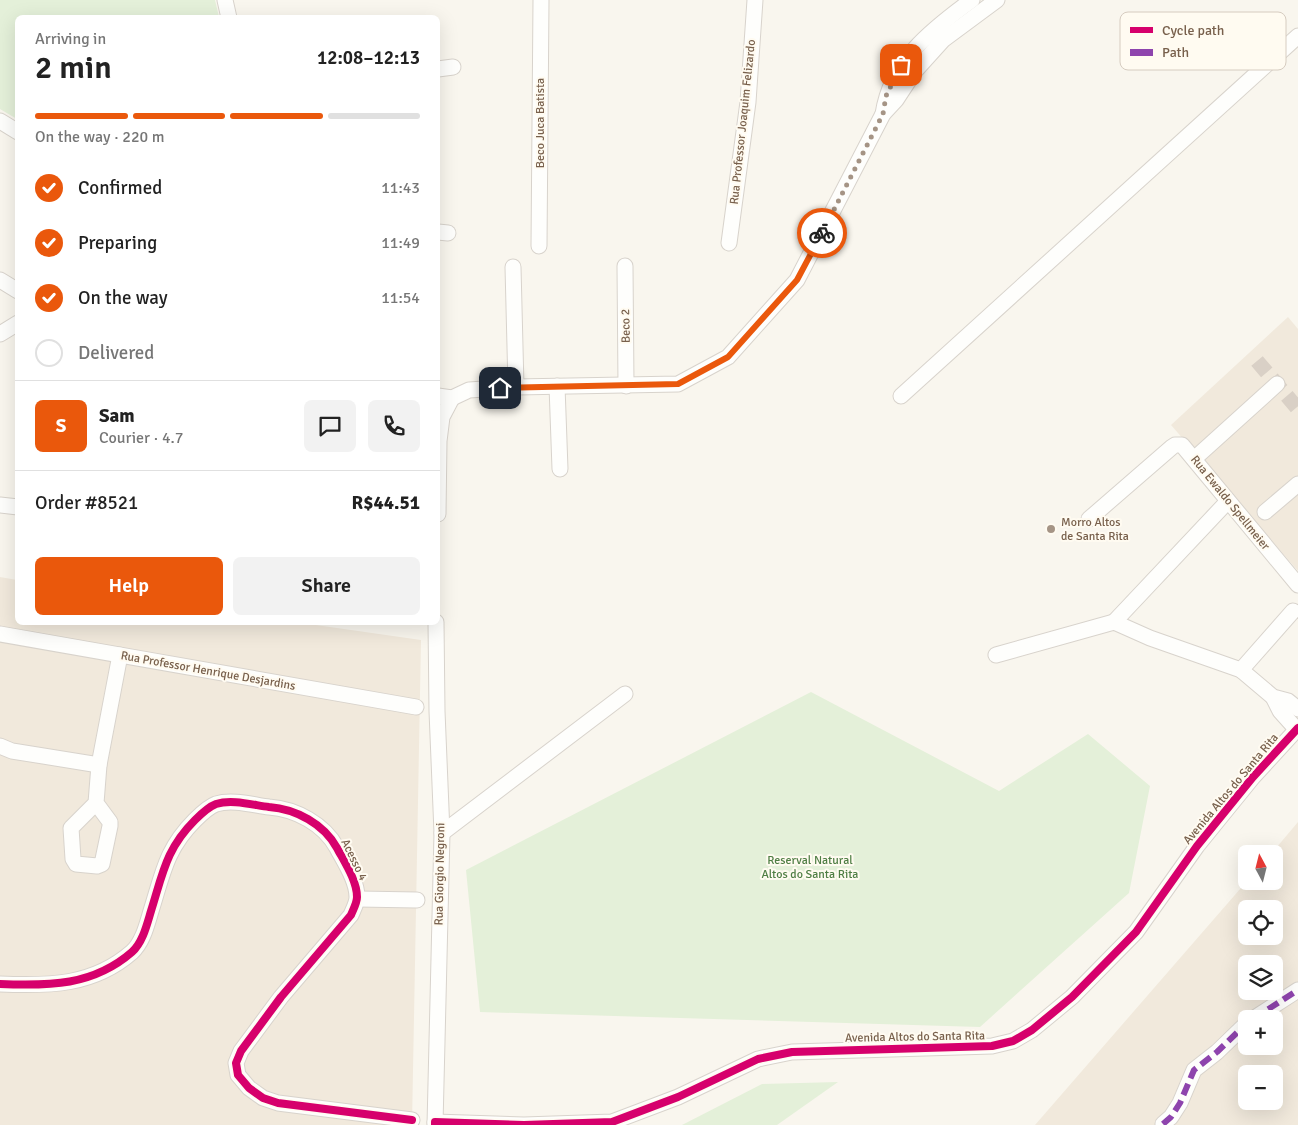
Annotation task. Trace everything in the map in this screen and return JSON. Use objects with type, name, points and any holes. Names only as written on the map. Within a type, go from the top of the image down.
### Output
[{"type":"street","points":[[225,0],[228,15]]},
{"type":"street","name":"Beco Juca Batista","points":[[539,246],[541,0]]},
{"type":"street","name":"Rua Professor Joaquim Felizardo","points":[[729,243],[748,102],[755,0]]},
{"type":"street","points":[[883,114],[886,96],[901,65],[935,26],[972,0]]},
{"type":"street","points":[[440,432],[445,397],[469,390],[516,386],[678,384],[728,357],[797,280],[883,114],[896,100],[915,71],[943,40],[997,0]]},
{"type":"street","points":[[1286,47],[1298,36]]},
{"type":"street","points":[[440,69],[453,67]]},
{"type":"street","points":[[901,396],[1261,70]]},
{"type":"street","points":[[0,121],[15,130]]},
{"type":"street","name":"Beco 2","points":[[625,266],[626,386]]},
{"type":"street","points":[[513,268],[516,386]]},
{"type":"street","points":[[0,280],[15,289]]},
{"type":"street","points":[[0,334],[15,325]]},
{"type":"street","points":[[1194,459],[1277,384]]},
{"type":"street","points":[[557,386],[560,469]]},
{"type":"street","name":"Rua Ewaldo Spellmeier","points":[[1089,519],[1172,447],[1182,445],[1298,585]]},
{"type":"street","points":[[1265,512],[1298,484]]},
{"type":"street","points":[[996,655],[1114,622],[1228,501]]},
{"type":"street","points":[[0,505],[15,508]]},
{"type":"street","points":[[1240,670],[1292,611]]},
{"type":"street","points":[[1114,622],[1150,638],[1240,670],[1274,698],[1291,709],[1297,729]]},
{"type":"street","name":"Rua Giorgio Negroni","points":[[435,1124],[442,833],[436,711],[436,625]]},
{"type":"street","name":"Rua Professor Henrique Desjardins","points":[[0,634],[416,707]]},
{"type":"street","points":[[96,803],[99,765],[120,655]]},
{"type":"street","points":[[442,833],[625,694]]},
{"type":"street","name":"Avenida Altos do Santa Rita","points":[[435,1124],[612,1122],[678,1097],[758,1059],[792,1052],[992,1046],[1013,1041],[1032,1030],[1072,997],[1136,932],[1197,846],[1253,776],[1297,729]]},
{"type":"street","points":[[0,746],[12,751],[99,765]]},
{"type":"street","name":"Acesso 4","points":[[0,984],[30,985],[69,982],[93,977],[108,970],[134,950],[148,921],[168,857],[176,842],[202,812],[216,804],[234,803],[276,807],[315,823],[327,832],[337,847],[355,884],[358,899],[351,915],[281,997],[241,1051],[236,1063],[238,1075],[249,1088],[263,1098],[278,1103],[412,1120]]},
{"type":"street","points":[[358,899],[417,900]]},
{"type":"street","points":[[1267,1010],[1298,990]]},
{"type":"street","points":[[1163,1124],[1171,1117],[1180,1103],[1194,1070],[1238,1031]]},
{"type":"shaded area","points":[[1288,317],[1298,329],[1298,571],[1171,425]]},
{"type":"shaded area","points":[[0,577],[15,580],[15,625],[316,625],[421,640],[412,1125],[0,1125]]},
{"type":"shaded area","points":[[1298,822],[1298,1125],[1035,1125],[1239,890],[1283,890],[1283,845],[1279,845]]},
{"type":"green space","points":[[0,0],[215,0],[219,15],[15,15],[15,118],[0,109]]},
{"type":"green space","name":"Reserval Natural Altos do Santa Rita","points":[[811,692],[999,791],[1088,734],[1150,786],[1129,893],[980,1027],[480,1012],[466,870]]},
{"type":"green space","points":[[838,1082],[777,1125],[682,1125],[762,1084]]},
{"type":"tunnel","points":[[1257,361],[1298,409]]},
{"type":"marked path","points":[[1267,1010],[1298,990]]},
{"type":"marked path","points":[[1163,1124],[1171,1117],[1180,1103],[1194,1070],[1217,1052],[1238,1032]]},
{"type":"cycle path","points":[[435,1125],[435,1122],[524,1125],[612,1122],[678,1097],[758,1059],[792,1052],[992,1046],[1013,1041],[1032,1030],[1072,997],[1136,932],[1197,846],[1253,777],[1298,728]]},
{"type":"cycle path","points":[[0,984],[53,984],[86,978],[102,972],[132,952],[144,933],[171,852],[185,831],[210,807],[216,804],[236,802],[289,811],[308,819],[331,839],[353,878],[357,899],[351,915],[281,997],[241,1051],[236,1063],[238,1075],[249,1088],[263,1098],[278,1103],[412,1120]]},
{"type":"way so far","points":[[822,233],[883,114],[886,96],[901,65]]},
{"type":"place","name":"Morro Altos de Santa Rita","points":[[1051,529]]},
{"type":"route","points":[[500,388],[516,386],[678,384],[728,357],[797,280],[822,233]]}]
